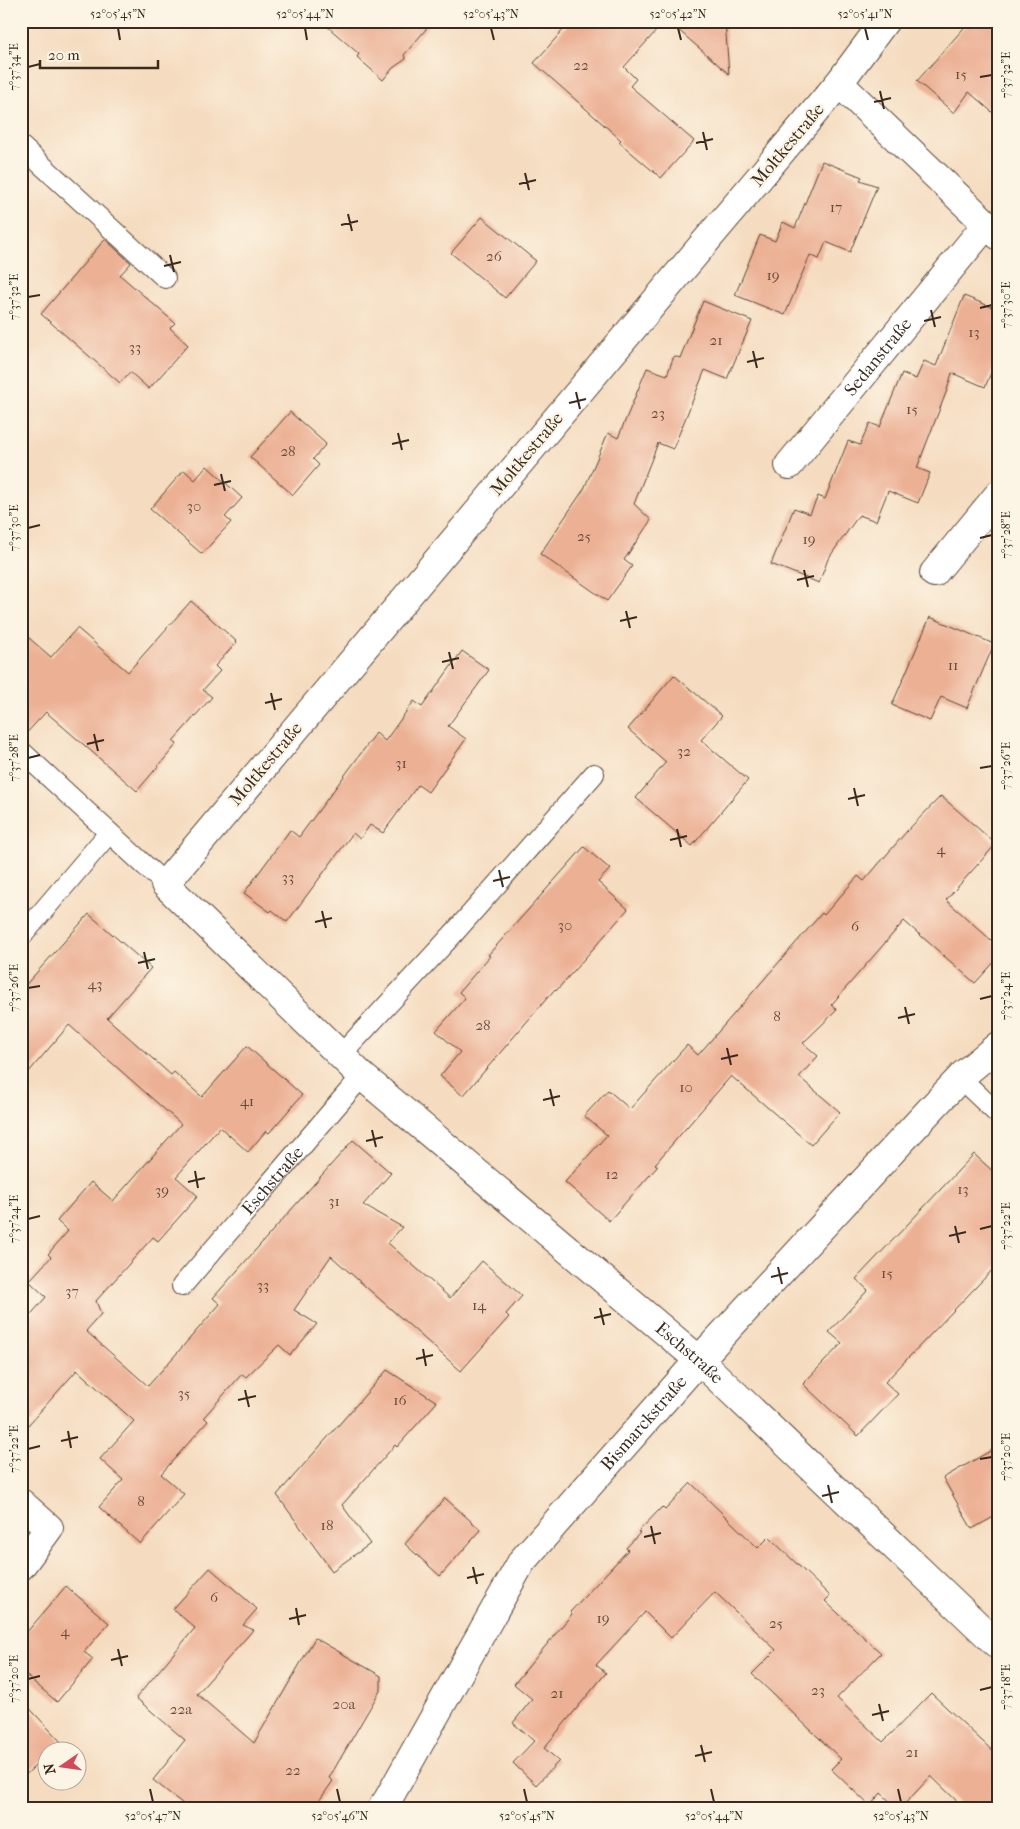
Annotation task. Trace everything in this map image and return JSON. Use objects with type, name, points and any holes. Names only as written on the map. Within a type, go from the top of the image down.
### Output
[{"type":"street","name":"Moltkestraße","points":[[165,884],[839,83],[885,21]]},
{"type":"street","name":"Sedanstraße","points":[[789,465],[992,230],[839,83]]},
{"type":"street","points":[[934,573],[999,494]]},
{"type":"street","name":"Eschstraße","points":[[165,884],[362,1076],[699,1360],[999,1646]]},
{"type":"street","name":"Bismarckstraße","points":[[388,1806],[522,1561],[699,1360],[960,1078],[999,1045]]},
{"type":"street","points":[[21,1503],[49,1528],[21,1566]]},
{"type":"lane","points":[[21,146],[165,278]]},
{"type":"lane","points":[[21,751],[165,884]]},
{"type":"lane","points":[[341,1055],[454,932],[594,774]]},
{"type":"lane","points":[[21,937],[109,833]]},
{"type":"lane","name":"Eschstraße","points":[[182,1286],[362,1076]]},
{"type":"lane","points":[[960,1078],[999,1115]]},
{"type":"building","points":[[321,21],[433,21],[404,55],[406,59],[393,68],[383,80],[357,57],[359,54]]},
{"type":"building","points":[[571,21],[665,21],[624,67],[636,79],[630,86],[694,141],[661,178],[619,142],[621,140],[534,63]]},
{"type":"building","points":[[668,21],[725,21],[729,74]]},
{"type":"building","points":[[970,21],[999,21],[999,118],[969,92],[954,113],[917,81]]},
{"type":"building","points":[[822,161],[862,177],[860,180],[877,186],[850,252],[826,242],[819,259],[810,255],[785,315],[735,295],[760,235],[775,241],[783,222],[795,228]]},
{"type":"building","points":[[482,217],[536,261],[505,298],[451,253]]},
{"type":"building","points":[[105,239],[131,263],[120,275],[175,323],[170,328],[188,345],[149,389],[130,372],[120,383],[41,314]]},
{"type":"building","points":[[964,296],[999,310],[999,354],[985,387],[952,373],[917,468],[930,473],[918,503],[888,491],[876,521],[859,515],[828,559],[819,583],[771,564],[794,508],[810,514],[818,496],[825,499],[848,441],[860,445],[870,423],[880,427],[902,373],[916,379],[924,361],[936,366]]},
{"type":"building","points":[[703,301],[752,321],[727,379],[705,370],[673,449],[658,443],[634,504],[651,520],[624,560],[632,566],[607,601],[540,554],[584,489],[608,433],[618,438],[647,368],[667,375],[674,356],[680,358]]},
{"type":"building","points":[[290,412],[326,444],[313,459],[319,465],[293,495],[250,457]]},
{"type":"building","points":[[207,466],[242,498],[225,517],[231,522],[202,554],[150,509],[184,470],[195,480]]},
{"type":"building","points":[[191,601],[237,642],[215,666],[220,671],[203,690],[212,697],[173,741],[177,744],[137,791],[46,712],[21,739],[21,631],[51,657],[77,628],[128,672]]},
{"type":"building","points":[[930,617],[994,644],[967,708],[941,697],[930,721],[892,705]]},
{"type":"building","points":[[462,651],[489,670],[448,726],[466,739],[428,792],[418,785],[383,833],[370,825],[360,839],[353,833],[287,922],[272,910],[270,912],[244,893],[290,830],[299,837],[376,733],[385,741],[414,701],[422,707]]},
{"type":"building","points":[[674,675],[722,716],[701,740],[748,780],[692,846],[636,798],[666,762],[628,729]]},
{"type":"building","points":[[941,796],[996,844],[946,900],[999,947],[999,957],[975,983],[904,921],[831,1005],[837,1010],[803,1043],[818,1056],[799,1077],[840,1112],[811,1145],[731,1076],[655,1164],[658,1166],[609,1221],[565,1182],[607,1135],[584,1116],[608,1090],[630,1109],[687,1045],[698,1055],[822,913],[824,915],[858,876],[864,881],[907,831]]},
{"type":"building","points":[[584,847],[610,869],[598,882],[628,909],[556,991],[555,989],[463,1096],[440,1076],[460,1052],[436,1031],[465,998],[459,992],[490,956],[488,955]]},
{"type":"building","points":[[89,914],[151,968],[107,1018],[171,1075],[174,1072],[202,1097],[247,1046],[302,1095],[269,1133],[266,1131],[248,1152],[220,1127],[176,1177],[198,1196],[158,1241],[153,1237],[96,1301],[101,1314],[86,1331],[148,1386],[220,1304],[213,1298],[353,1140],[391,1173],[363,1205],[402,1227],[388,1243],[450,1298],[482,1261],[522,1296],[506,1314],[509,1317],[461,1371],[331,1256],[294,1310],[317,1324],[290,1355],[279,1345],[246,1377],[242,1374],[204,1417],[208,1421],[161,1474],[184,1494],[140,1544],[99,1507],[123,1480],[100,1459],[134,1421],[77,1370],[21,1433],[21,1326],[46,1297],[29,1281],[51,1257],[48,1254],[68,1231],[57,1221],[91,1182],[113,1201],[181,1124],[69,1025],[21,1081],[21,990]]},
{"type":"building","points":[[974,1154],[999,1177],[999,1263],[885,1382],[898,1394],[858,1436],[803,1384],[842,1343],[829,1332],[868,1290],[856,1279]]},
{"type":"building","points":[[387,1370],[437,1402],[397,1447],[395,1445],[342,1505],[370,1544],[332,1571],[277,1495]]},
{"type":"building","points":[[999,1446],[999,1514],[972,1529],[943,1478]]},
{"type":"building","points":[[691,1483],[758,1548],[769,1537],[830,1596],[825,1601],[881,1653],[837,1698],[883,1742],[931,1693],[999,1757],[999,1808],[964,1808],[931,1776],[901,1808],[897,1808],[881,1793],[870,1806],[831,1769],[841,1759],[752,1674],[776,1650],[715,1592],[671,1638],[645,1612],[596,1665],[606,1673],[544,1748],[559,1761],[536,1785],[513,1763],[534,1741],[513,1723],[532,1699],[514,1684],[572,1614],[570,1612],[628,1550],[626,1548],[640,1533],[638,1532],[662,1507],[665,1510]]},
{"type":"building","points":[[445,1498],[481,1530],[440,1576],[405,1544]]},
{"type":"building","points":[[210,1568],[257,1609],[243,1625],[253,1630],[197,1694],[254,1743],[315,1638],[381,1676],[381,1689],[329,1778],[333,1781],[314,1808],[188,1808],[153,1780],[185,1740],[136,1698],[195,1628],[173,1609]]},
{"type":"building","points":[[66,1586],[109,1623],[84,1652],[93,1659],[57,1702],[21,1671],[21,1639]]},
{"type":"building","points":[[21,1699],[61,1742],[38,1742],[38,1763],[21,1779]]}]
